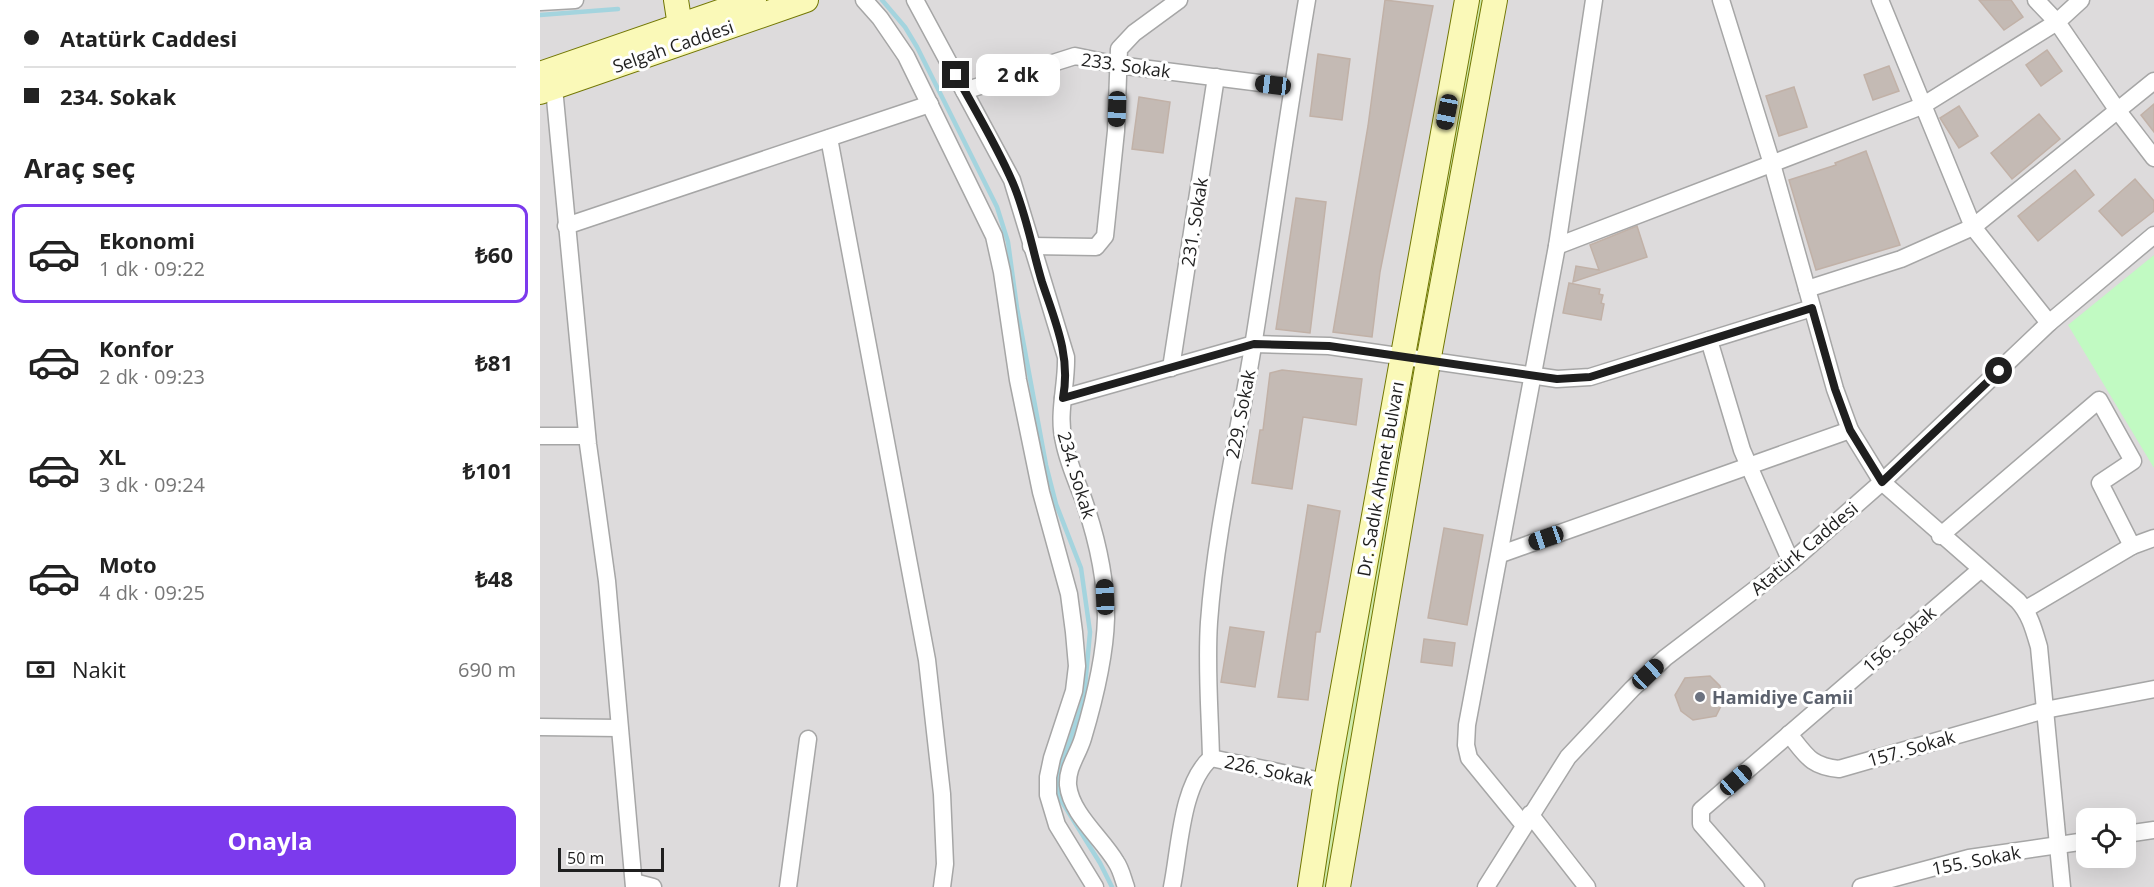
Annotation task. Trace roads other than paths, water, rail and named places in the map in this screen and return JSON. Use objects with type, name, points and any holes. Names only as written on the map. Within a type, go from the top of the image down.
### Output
[{"type":"main road","points":[[676,0],[680,26]]},
{"type":"main road","name":"Selgah Caddesi","points":[[544,85],[680,26],[754,0]]},
{"type":"main road","name":"Selgah Caddesi","points":[[544,85],[806,0]]},
{"type":"main road","name":"Dr. Sadık Ahmet Bulvarı","points":[[1310,887],[1326,782],[1467,0]]},
{"type":"main road","name":"Dr. Sadık Ahmet Bulvarı","points":[[1338,887],[1428,362],[1495,0]]},
{"type":"street","points":[[540,2],[575,0]]},
{"type":"street","points":[[864,0],[880,18],[906,56],[994,236],[1002,272],[1020,391],[1041,492],[1069,594],[1074,632],[1077,666],[1074,691],[1052,758],[1048,777],[1048,795],[1057,825],[1095,887]]},
{"type":"street","name":"234. Sokak","points":[[915,0],[1012,180],[1065,357],[1067,379],[1061,419],[1064,442],[1097,540],[1104,574],[1106,620],[1103,650],[1093,697],[1082,741],[1069,768],[1068,785],[1072,802],[1118,863],[1126,887]]},
{"type":"street","points":[[1030,246],[1096,247],[1102,243],[1115,142],[1119,49],[1123,42],[1179,0]]},
{"type":"street","name":"229. Sokak","points":[[1211,758],[1208,667],[1210,621],[1230,468],[1254,344],[1307,0]]},
{"type":"street","points":[[1587,887],[1527,819],[1469,759],[1466,745],[1557,246],[1594,0]]},
{"type":"street","points":[[1721,0],[1772,164],[1835,389],[1850,430],[1882,482],[1940,536],[2026,609],[2039,647],[2062,887]]},
{"type":"street","points":[[1880,0],[1973,226],[2049,323]]},
{"type":"street","points":[[2036,0],[2057,22],[2118,111],[2154,158]]},
{"type":"street","points":[[1557,246],[1922,106],[2057,22],[2081,0]]},
{"type":"street","name":"233. Sokak","points":[[964,91],[1075,56],[1118,65],[1292,87]]},
{"type":"street","name":"231. Sokak","points":[[1172,368],[1216,77]]},
{"type":"street","points":[[1807,289],[1901,259],[1973,226],[2154,81]]},
{"type":"street","points":[[544,85],[566,226],[587,436],[607,581],[634,885],[653,887]]},
{"type":"street","points":[[566,226],[930,104]]},
{"type":"street","points":[[829,138],[927,660],[942,794],[945,864],[942,887]]},
{"type":"street","name":"Atatürk Caddesi","points":[[1486,887],[1568,757],[1632,689],[1665,658],[1791,562],[1882,482],[2049,323],[2154,235]]},
{"type":"street","points":[[1063,398],[1254,344],[1329,346],[1557,379],[1590,377],[1812,308]]},
{"type":"street","points":[[1709,340],[1742,450],[1791,562]]},
{"type":"street","points":[[1940,536],[2099,400],[2133,461],[2100,483],[2132,546]]},
{"type":"street","points":[[1502,554],[1850,430]]},
{"type":"street","points":[[540,436],[587,436]]},
{"type":"street","points":[[2026,609],[2132,546],[2154,538]]},
{"type":"street","name":"156. Sokak","points":[[1756,887],[1701,824],[1701,810],[1981,569]]},
{"type":"street","name":"157. Sokak","points":[[1789,734],[1811,761],[1822,767],[1839,769],[2045,710],[2154,689]]},
{"type":"street","points":[[540,727],[619,728]]},
{"type":"street","points":[[788,887],[808,740]]},
{"type":"street","points":[[1172,887],[1186,802],[1200,768],[1211,758]]},
{"type":"street","name":"226. Sokak","points":[[1211,758],[1326,782]]},
{"type":"street","points":[[2136,833],[2154,830]]},
{"type":"street","name":"155. Sokak","points":[[1861,887],[1969,858],[2076,842]]},
{"type":"waterway","points":[[882,0],[905,27],[917,47],[997,207],[1008,242],[1017,308],[1046,465],[1056,504],[1081,568],[1090,632],[1084,698],[1059,774],[1059,797],[1100,863],[1112,887]]},
{"type":"waterway","points":[[540,15],[618,9]]},
{"type":"place","name":"Hamidiye Camii","points":[[1700,697]]}]
